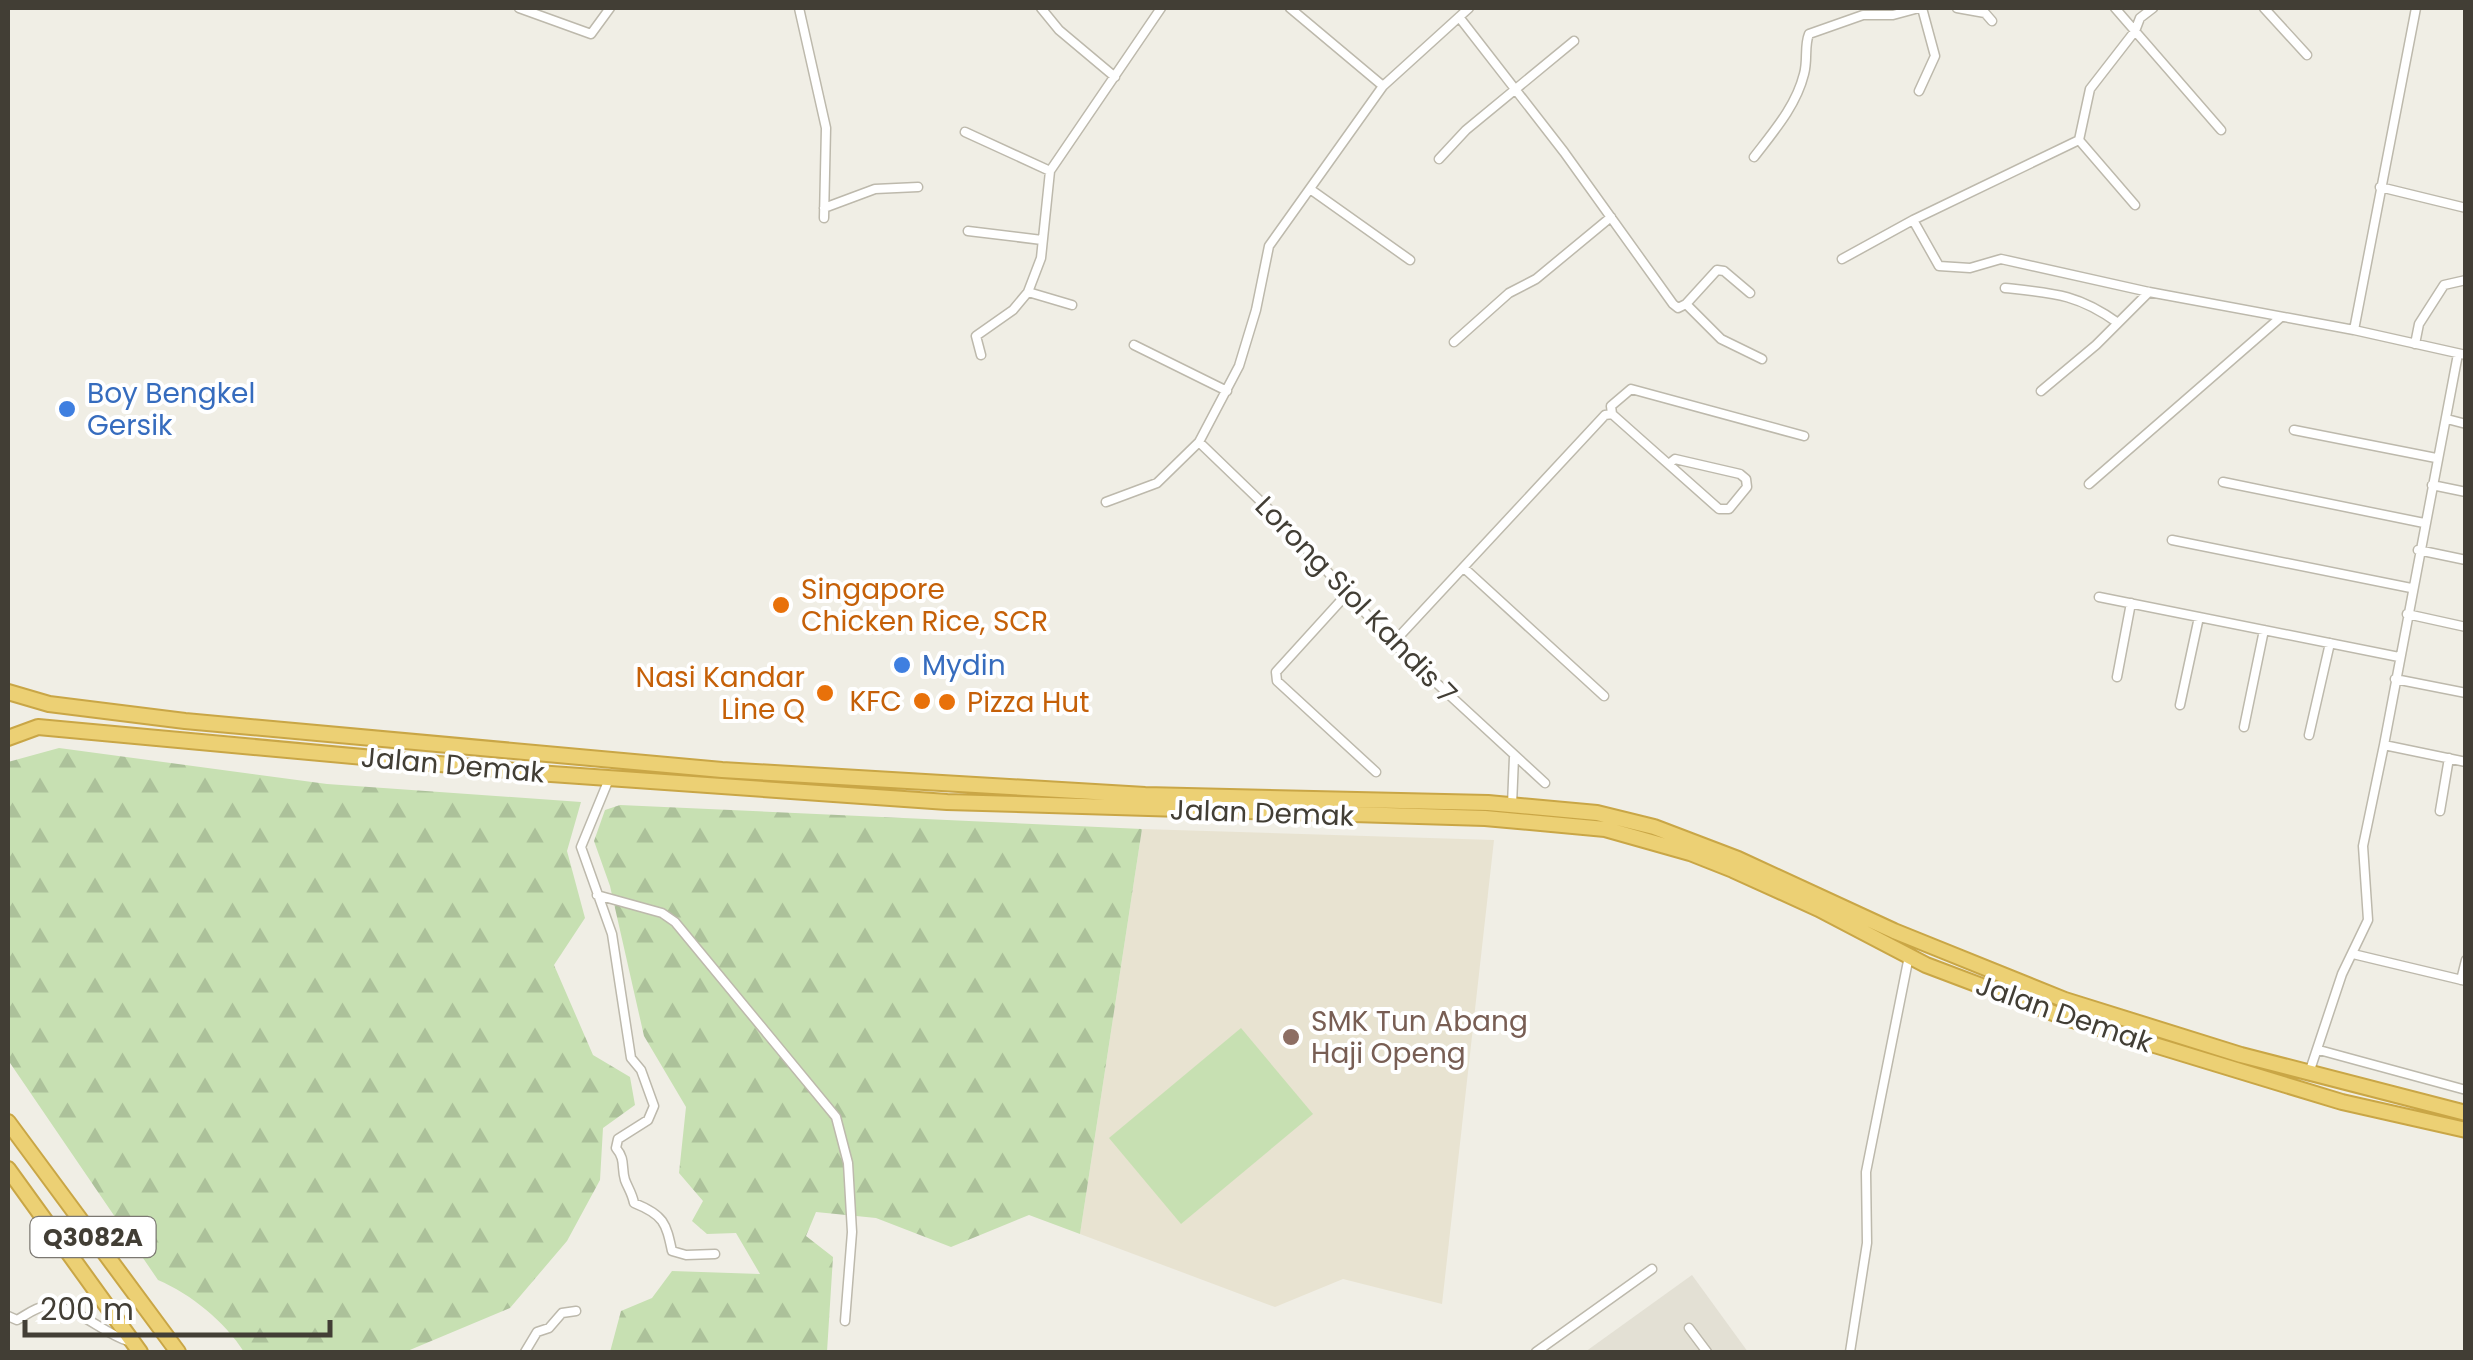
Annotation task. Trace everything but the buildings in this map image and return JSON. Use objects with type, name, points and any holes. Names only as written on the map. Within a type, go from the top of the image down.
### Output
[{"type":"highway","name":"Jalan Demak","points":[[8,692],[50,704],[184,722],[722,770],[1146,795],[1512,805],[1597,814],[1654,827],[1758,868],[2030,988],[2156,1030],[2466,1112]]},
{"type":"highway","name":"Jalan Demak","points":[[8,738],[38,728],[609,779],[946,802],[1485,818],[1605,828],[1733,870],[1909,956],[2069,1020],[2342,1102],[2466,1130]]},
{"type":"highway","name":"Q3082A","points":[[8,1122],[178,1352]]},
{"type":"highway","points":[[8,1169],[136,1347]]},
{"type":"street","points":[[519,8],[591,34],[610,8]]},
{"type":"street","points":[[799,8],[826,128],[824,213],[875,189],[918,187]]},
{"type":"street","points":[[981,355],[978,333],[1013,310],[1028,292],[1042,258],[1050,171],[1161,8]]},
{"type":"street","points":[[1290,8],[1383,86]]},
{"type":"street","points":[[1106,502],[1158,483],[1198,442],[1240,366],[1270,246],[1383,86],[1467,8]]},
{"type":"street","points":[[1754,157],[1794,100],[1806,68],[1809,34],[1862,16],[1893,15],[1920,8],[1935,56],[1919,91]]},
{"type":"street","points":[[1957,8],[1985,13],[1992,21]]},
{"type":"street","points":[[2114,8],[2220,130]]},
{"type":"street","points":[[2080,140],[2090,89],[2134,32],[2140,18],[2153,8]]},
{"type":"street","points":[[2264,8],[2307,55]]},
{"type":"street","points":[[2354,330],[2416,8]]},
{"type":"street","points":[[1046,10],[1059,30],[1115,77]]},
{"type":"street","points":[[1459,17],[1673,304],[1678,308],[1686,304],[1718,270],[1750,294]]},
{"type":"street","points":[[1439,159],[1448,146],[1574,40]]},
{"type":"street","points":[[965,132],[1050,171]]},
{"type":"street","points":[[2080,140],[2136,205]]},
{"type":"street","points":[[1842,259],[1913,220],[2080,140]]},
{"type":"street","points":[[2380,187],[2466,208]]},
{"type":"street","points":[[1310,189],[1410,260]]},
{"type":"street","points":[[1454,342],[1509,294],[1536,278],[1611,217]]},
{"type":"street","points":[[1913,220],[1939,266],[1948,269],[1970,268],[2001,258],[2149,292],[2462,354],[2436,458],[2362,846],[2368,920],[2342,974],[2309,1072]]},
{"type":"street","points":[[968,231],[1042,240]]},
{"type":"street","points":[[2415,344],[2419,324],[2444,286],[2466,280]]},
{"type":"street","points":[[2005,288],[2060,294],[2093,305],[2118,323]]},
{"type":"street","points":[[1028,292],[1072,305]]},
{"type":"street","points":[[2041,391],[2149,292]]},
{"type":"street","points":[[1686,304],[1721,339],[1762,358]]},
{"type":"street","points":[[2089,484],[2281,316]]},
{"type":"street","points":[[1134,345],[1227,391]]},
{"type":"street","points":[[1670,464],[1675,459],[1686,459],[1740,474],[1747,487],[1724,510],[1670,464],[1612,414],[1611,406],[1617,398],[1631,389],[1804,436]]},
{"type":"street","points":[[1393,644],[1606,415],[1612,414]]},
{"type":"street","points":[[2447,420],[2466,424]]},
{"type":"street","points":[[2294,430],[2436,458]]},
{"type":"street","name":"Lorong Siol Kandis 7","points":[[1198,442],[1280,520],[1393,644],[1544,782]]},
{"type":"street","points":[[2223,482],[2424,523]]},
{"type":"street","points":[[2432,485],[2466,492]]},
{"type":"street","points":[[2172,540],[2411,588]]},
{"type":"street","points":[[2418,550],[2466,560]]},
{"type":"street","points":[[1464,568],[1604,696]]},
{"type":"street","points":[[1346,595],[1276,672],[1277,681],[1376,772]]},
{"type":"street","points":[[2099,597],[2399,656]]},
{"type":"street","points":[[2117,678],[2131,603]]},
{"type":"street","points":[[2407,614],[2466,626]]},
{"type":"street","points":[[2180,705],[2198,616]]},
{"type":"street","points":[[2244,727],[2264,630]]},
{"type":"street","points":[[2310,735],[2330,643]]},
{"type":"street","points":[[2395,679],[2466,693]]},
{"type":"street","points":[[2384,745],[2466,762]]},
{"type":"street","points":[[1512,805],[1514,756]]},
{"type":"street","points":[[2440,810],[2449,758]]},
{"type":"street","points":[[609,779],[580,847],[612,934],[632,1058],[654,1106],[648,1120],[624,1134],[616,1144],[634,1203],[665,1223],[672,1251],[714,1254]]},
{"type":"street","points":[[597,895],[662,913],[676,922],[836,1117],[848,1163],[852,1232],[846,1321]]},
{"type":"street","points":[[2353,954],[2463,981],[2466,960]]},
{"type":"street","points":[[1850,1352],[1867,1242],[1866,1172],[1909,956]]},
{"type":"street","points":[[2319,1050],[2466,1090]]},
{"type":"street","points":[[1536,1352],[1652,1270]]},
{"type":"street","points":[[8,1316],[17,1320],[43,1306],[55,1307],[76,1314],[136,1347]]},
{"type":"street","points":[[524,1352],[537,1332],[549,1328],[562,1313],[576,1312]]},
{"type":"street","points":[[1690,1328],[1707,1352]]},
{"type":"shaded area","name":"SMK Tun Abang Haji Openg","points":[[1142,829],[1494,840],[1442,1304],[1343,1279],[1275,1307],[1080,1234]]},
{"type":"shaded area","points":[[1692,1275],[1748,1352],[1585,1352]]},
{"type":"green space","points":[[59,748],[327,784],[581,802],[567,851],[585,918],[554,965],[593,1055],[630,1077],[635,1105],[603,1128],[600,1180],[567,1241],[510,1308],[405,1352],[244,1352],[206,1310],[158,1280],[8,1060],[8,762]]},
{"type":"green space","points":[[620,805],[1142,829],[1080,1234],[1029,1215],[951,1247],[876,1218],[816,1212],[806,1236],[833,1257],[827,1352],[610,1352],[621,1311],[652,1298],[672,1271],[760,1274],[736,1233],[707,1234],[692,1221],[703,1201],[679,1173],[686,1107],[644,1036],[610,886],[594,841],[605,810]]},
{"type":"green space","points":[[1241,1028],[1313,1114],[1181,1224],[1109,1138]]},
{"type":"place","name":"Boy Bengkel Gersik","points":[[67,409]]},
{"type":"place","name":"Singapore Chicken Rice, SCR","points":[[781,605]]},
{"type":"place","name":"Mydin","points":[[902,665]]},
{"type":"place","name":"Nasi Kandar Line Q","points":[[825,693]]},
{"type":"place","name":"KFC","points":[[922,701]]},
{"type":"place","name":"Pizza Hut","points":[[947,702]]},
{"type":"place","name":"SMK Tun Abang Haji Openg","points":[[1291,1037]]}]
